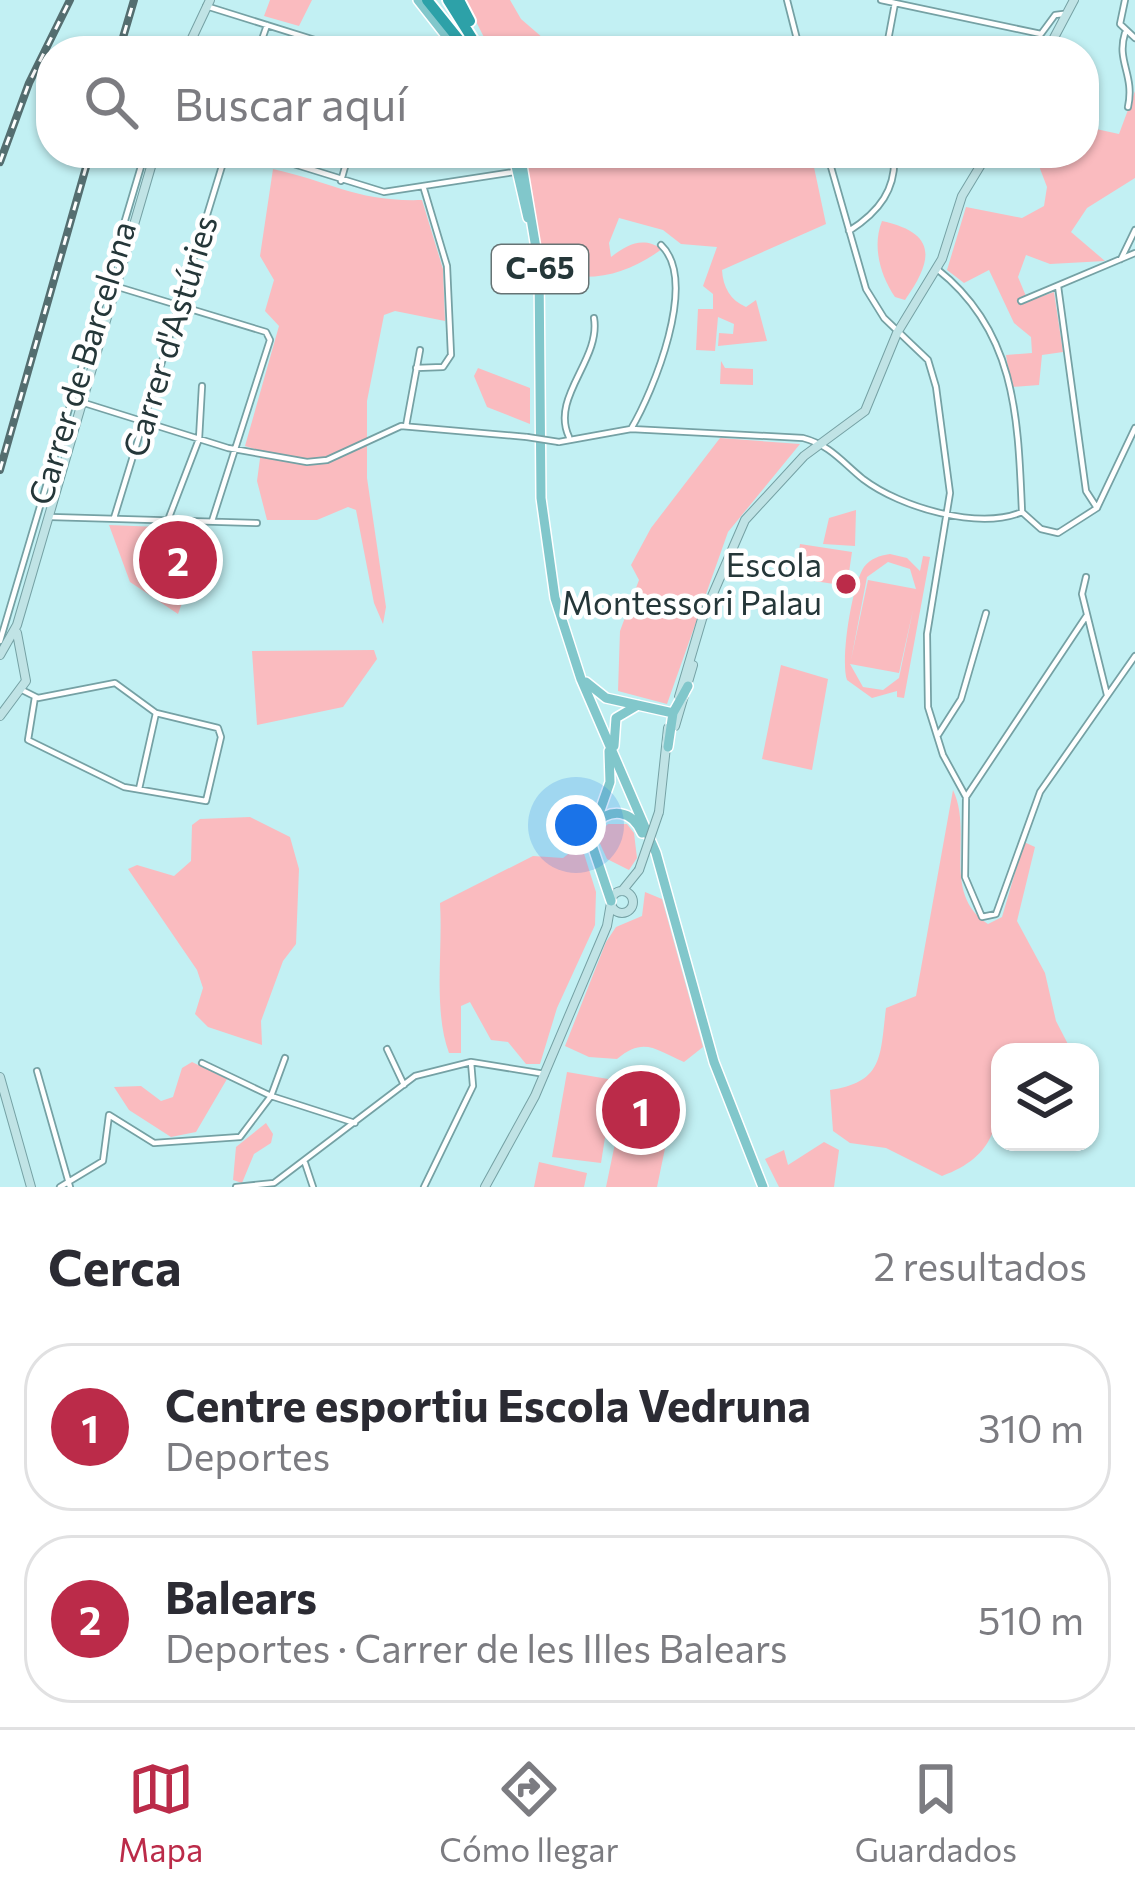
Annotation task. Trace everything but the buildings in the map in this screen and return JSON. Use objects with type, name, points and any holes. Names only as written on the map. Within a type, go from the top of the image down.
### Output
[{"type":"highway","points":[[423,0],[455,36]]},
{"type":"highway","points":[[437,0],[460,36]]},
{"type":"highway","points":[[448,0],[473,36]]},
{"type":"highway","points":[[459,0],[476,36]]},
{"type":"main road","points":[[423,0],[448,36]]},
{"type":"main road","points":[[517,168],[532,241],[544,350]]},
{"type":"main road","name":"C-65","points":[[520,168],[536,234],[544,350],[544,531],[555,598],[579,674],[668,893],[714,1062],[763,1187]]},
{"type":"main road","points":[[579,674],[603,697],[643,704],[665,714]]},
{"type":"main road","points":[[668,748],[665,714],[688,686]]},
{"type":"main road","points":[[665,714],[677,700]]},
{"type":"main road","points":[[618,764],[614,721],[626,709],[643,704]]},
{"type":"main road","points":[[602,729],[611,778],[591,829],[602,875],[616,897]]},
{"type":"main road","points":[[591,829],[610,813],[632,818],[668,893]]},
{"type":"street","points":[[787,0],[796,36]]},
{"type":"street","points":[[881,0],[1042,34],[1055,16],[1069,14]]},
{"type":"street","points":[[1056,36],[1074,0]]},
{"type":"street","points":[[1125,0],[1119,19],[1125,33],[1122,52],[1135,86],[1128,107]]},
{"type":"street","points":[[889,36],[896,2]]},
{"type":"street","points":[[193,36],[208,3],[302,36]]},
{"type":"street","points":[[263,36],[267,25]]},
{"type":"street","points":[[1125,33],[1135,38]]},
{"type":"street","name":"Carrer de Barcelona","points":[[0,641],[141,168]]},
{"type":"street","name":"Carrer de Barcelona","points":[[0,656],[16,625],[150,168]]},
{"type":"street","name":"Carrer d'Astúries","points":[[114,518],[221,168]]},
{"type":"street","points":[[302,168],[384,192],[518,177]]},
{"type":"street","points":[[341,181],[345,168]]},
{"type":"street","points":[[830,168],[866,289],[897,333],[920,350],[934,376],[949,514],[927,634],[928,706],[966,797],[965,877],[974,904],[990,918],[1040,792],[1135,656]]},
{"type":"street","points":[[849,232],[875,211],[890,190],[892,168]]},
{"type":"street","points":[[677,700],[696,638],[751,511],[804,456],[866,410],[897,333],[937,268],[962,196],[979,168]]},
{"type":"street","points":[[501,178],[518,177]]},
{"type":"street","points":[[416,368],[442,368],[451,355],[447,266],[424,190]]},
{"type":"street","points":[[1121,259],[1135,230]]},
{"type":"street","points":[[631,429],[670,334],[673,279],[668,252],[661,245]]},
{"type":"street","points":[[1021,302],[1135,253]]},
{"type":"street","points":[[937,268],[967,292],[997,335],[1005,361],[1022,512],[1034,525],[1058,533],[1097,508],[1135,428]]},
{"type":"street","points":[[115,286],[266,332],[270,340],[212,521]]},
{"type":"street","points":[[1058,286],[1086,491],[1097,508]]},
{"type":"street","points":[[569,437],[562,414],[590,351],[594,318]]},
{"type":"street","points":[[406,426],[420,350]]},
{"type":"street","points":[[168,520],[199,439],[202,386]]},
{"type":"street","points":[[80,402],[234,449],[319,462],[406,426],[559,442],[631,429],[825,443],[872,484],[949,514],[994,522],[1022,512]]},
{"type":"street","points":[[46,515],[257,523]]},
{"type":"street","points":[[1086,577],[1082,594],[1107,694]]},
{"type":"street","points":[[937,736],[961,699],[986,614]]},
{"type":"street","points":[[966,797],[1087,615]]},
{"type":"street","name":"Carrer de Barcelona","points":[[16,625],[26,674],[22,690]]},
{"type":"street","points":[[660,785],[688,686],[696,638]]},
{"type":"street","points":[[0,656],[21,663]]},
{"type":"street","points":[[0,716],[22,690],[35,697],[115,682],[156,713],[218,728],[221,737],[203,804],[138,790],[28,740],[35,697]]},
{"type":"street","points":[[0,698],[13,697]]},
{"type":"street","points":[[138,790],[156,713]]},
{"type":"street","points":[[485,1187],[544,1074],[616,897],[639,870],[659,812],[665,714]]},
{"type":"street","points":[[607,926],[626,912],[633,881]]},
{"type":"street","points":[[616,897],[632,899]]},
{"type":"street","points":[[616,897],[615,911],[626,912]]},
{"type":"street","points":[[387,1049],[404,1084]]},
{"type":"street","points":[[60,1187],[103,1161],[109,1114],[154,1142],[228,1142],[240,1137],[271,1096],[285,1058]]},
{"type":"street","points":[[238,1187],[274,1183],[416,1076],[471,1062],[544,1074]]},
{"type":"street","points":[[424,1187],[473,1086],[471,1062]]},
{"type":"street","points":[[202,1063],[271,1096],[356,1123]]},
{"type":"street","points":[[37,1071],[69,1185]]},
{"type":"street","points":[[0,1077],[31,1187]]},
{"type":"street","points":[[305,1163],[313,1187]]},
{"type":"shaded area","points":[[270,0],[312,0],[299,26],[264,16]]},
{"type":"shaded area","points":[[465,0],[510,0],[521,19],[541,36],[483,36]]},
{"type":"shaded area","points":[[1135,91],[1135,178],[1087,208],[1071,232],[1105,261],[1050,264],[1026,255],[1018,277],[1028,301],[1054,292],[1063,352],[1042,355],[1039,385],[1011,387],[1006,355],[1032,353],[1031,337],[1014,323],[989,270],[964,283],[947,270],[966,207],[1022,218],[1044,206],[1047,187],[1040,168],[1099,168],[1099,130],[1119,134]]},
{"type":"shaded area","points":[[528,168],[814,168],[826,224],[722,270],[736,301],[746,307],[756,300],[767,341],[718,346],[719,333],[733,334],[734,324],[718,317],[715,351],[696,350],[698,309],[713,309],[713,294],[703,286],[717,247],[681,244],[663,230],[619,218],[609,243],[611,257],[635,244],[662,249],[605,275],[575,276],[545,268]]},
{"type":"shaded area","points":[[273,169],[362,194],[422,200],[443,269],[445,321],[395,311],[384,315],[367,401],[367,478],[386,607],[383,624],[374,603],[356,510],[348,507],[317,520],[267,520],[257,481],[261,451],[245,446],[279,326],[265,311],[274,280],[260,256]]},
{"type":"shaded area","points":[[882,221],[913,233],[925,250],[921,272],[905,300],[895,297],[882,270],[878,240]]},
{"type":"shaded area","points":[[721,361],[725,368],[753,369],[753,385],[720,384]]},
{"type":"shaded area","points":[[478,368],[530,388],[530,424],[487,407],[474,376]]},
{"type":"shaded area","points":[[720,438],[800,444],[728,532],[667,704],[618,691],[620,631],[639,580],[631,565],[651,528]]},
{"type":"shaded area","points":[[856,510],[855,546],[823,544],[829,518]]},
{"type":"shaded area","points":[[109,525],[209,529],[178,614],[130,582]]},
{"type":"shaded area","points":[[800,544],[852,552],[847,586],[795,578]]},
{"type":"shaded area","points":[[890,554],[907,558],[920,571],[923,556],[930,557],[904,698],[897,697],[897,691],[872,698],[847,680],[848,623],[864,567]],"holes":[[[888,562],[910,569],[916,589],[868,580],[851,660],[867,577]],[[913,610],[899,678],[883,690],[863,687],[850,664],[899,673]]]},
{"type":"shaded area","points":[[374,650],[377,659],[343,707],[257,725],[252,651]]},
{"type":"shaded area","points":[[781,665],[828,679],[812,770],[762,759]]},
{"type":"shaded area","points":[[953,790],[959,807],[965,896],[988,924],[1002,917],[1024,842],[1035,847],[1017,921],[1045,973],[1056,1021],[1067,1043],[991,1043],[991,1136],[978,1155],[942,1176],[886,1148],[850,1143],[833,1131],[830,1090],[861,1081],[870,1073],[880,1053],[886,1008],[916,996]]},
{"type":"shaded area","points":[[250,817],[290,837],[299,869],[296,944],[283,961],[261,1021],[262,1045],[208,1027],[195,1014],[203,988],[197,970],[128,869],[137,865],[174,876],[191,861],[192,825],[200,819]]},
{"type":"shaded area","points":[[608,824],[627,824],[634,833],[637,858],[629,870],[607,859],[596,835]]},
{"type":"shaded area","points":[[581,844],[596,892],[595,925],[557,1008],[540,1064],[526,1064],[508,1042],[491,1040],[470,1002],[461,1006],[461,1053],[449,1053],[440,999],[440,903],[533,856],[563,858]]},
{"type":"shaded area","points":[[645,892],[662,899],[703,1047],[684,1062],[650,1047],[635,1048],[617,1059],[589,1057],[565,1046],[606,942],[616,927],[642,916]]},
{"type":"shaded area","points":[[192,1062],[227,1079],[196,1132],[171,1137],[129,1110],[114,1087],[141,1086],[161,1101],[173,1097],[182,1068]]},
{"type":"shaded area","points":[[567,1072],[614,1080],[601,1163],[552,1157]]},
{"type":"shaded area","points":[[266,1123],[273,1134],[271,1143],[254,1154],[242,1183],[233,1180],[236,1147]]},
{"type":"shaded area","points":[[619,1124],[668,1134],[657,1187],[606,1187]]},
{"type":"shaded area","points":[[824,1142],[839,1150],[834,1187],[779,1187],[765,1159],[784,1150],[788,1165]]},
{"type":"shaded area","points":[[539,1162],[587,1173],[584,1187],[534,1187]]},
{"type":"railway","points":[[52,36],[70,0]]},
{"type":"railway","points":[[123,36],[134,0]]},
{"type":"railway","points":[[0,162],[36,69]]},
{"type":"railway","points":[[0,470],[86,168]]},
{"type":"place","name":"Balears","points":[[178,560]]},
{"type":"place","name":"Escola Montessori Palau","points":[[846,584]]},
{"type":"place","name":"Centre esportiu Escola Vedruna","points":[[641,1110]]}]
